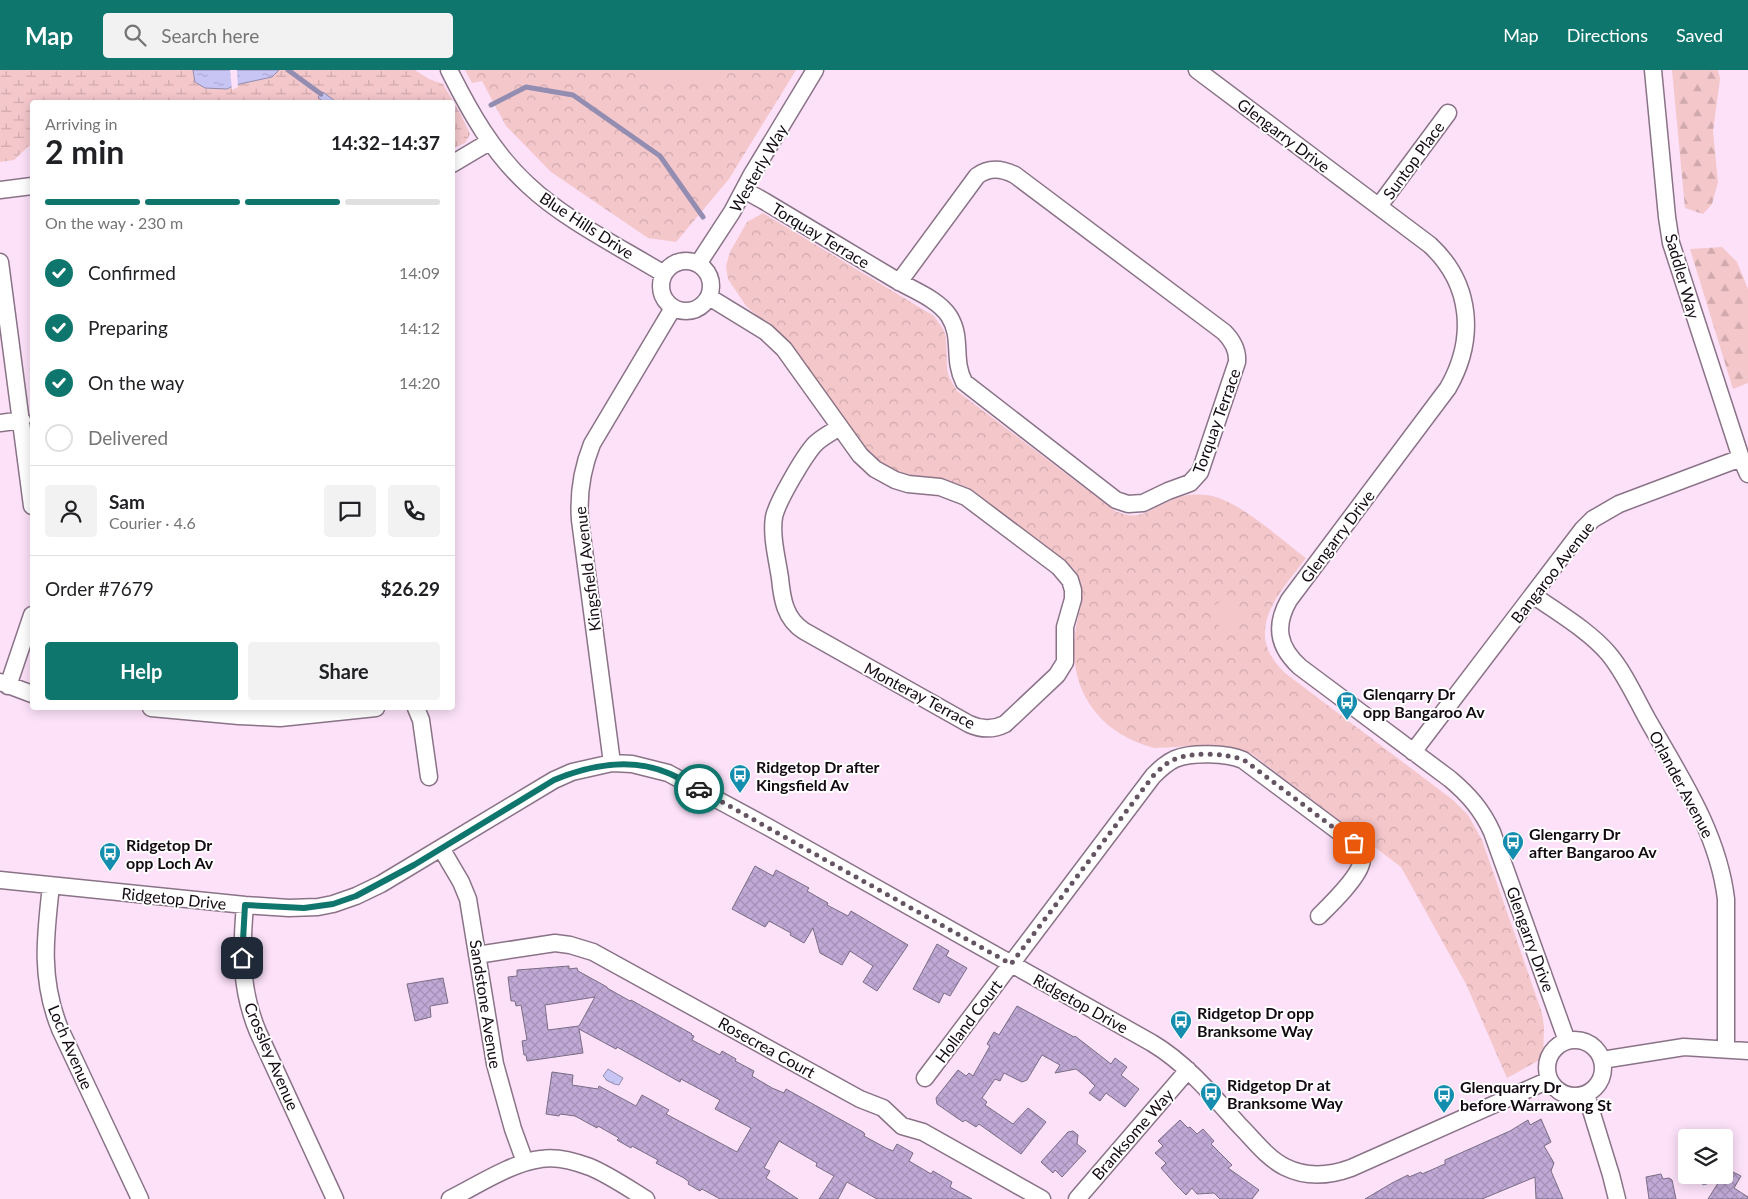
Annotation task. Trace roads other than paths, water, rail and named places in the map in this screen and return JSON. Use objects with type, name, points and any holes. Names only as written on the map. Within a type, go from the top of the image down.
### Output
[{"type":"street","name":"Blue Hills Drive","points":[[448,70],[489,142],[527,185],[555,208],[664,274]]},
{"type":"street","name":"Westerly Way","points":[[698,264],[732,212],[815,70]]},
{"type":"street","name":"Glengarry Drive","points":[[1197,70],[1430,245],[1448,264],[1457,283],[1464,304],[1466,332],[1458,367],[1448,388],[1289,600],[1281,616],[1280,628],[1284,646],[1295,663],[1462,789],[1477,805],[1488,822],[1568,1041]]},
{"type":"street","name":"Saddler Way","points":[[1653,70],[1671,243],[1740,458],[1748,474]]},
{"type":"street","name":"Suntop Place","points":[[1379,206],[1448,113]]},
{"type":"street","points":[[455,162],[489,142]]},
{"type":"street","name":"Torquay Terrace","points":[[744,190],[899,282],[937,304],[950,317],[957,336],[958,369],[964,382],[1116,500],[1128,504],[1143,503],[1190,483],[1200,472],[1236,365],[1237,353],[1232,342],[1224,332],[1015,174],[1005,170],[993,169],[977,176],[899,282]]},
{"type":"street","points":[[0,190],[30,186]]},
{"type":"street","points":[[682,261],[698,264],[708,274],[711,289],[709,297],[704,304],[689,311],[673,308],[661,289],[664,274],[669,268],[682,261]]},
{"type":"street","points":[[0,262],[30,489]]},
{"type":"street","name":"Monteray Terrace","points":[[709,297],[775,339],[870,466],[902,483],[940,487],[966,497],[1062,570],[1070,580],[1074,595],[1066,627],[1065,662],[1057,675],[1006,724],[996,728],[976,728],[804,631],[789,616],[783,599],[774,531],[776,511],[784,493],[812,448],[818,441],[840,427]]},
{"type":"street","name":"Kingsfield Avenue","points":[[612,763],[580,520],[580,490],[584,464],[592,444],[673,308]]},
{"type":"street","points":[[0,423],[22,420]]},
{"type":"street","name":"Bangaroo Avenue","points":[[1413,752],[1582,530],[1593,519],[1619,504],[1740,458]]},
{"type":"street","name":"Orlander Avenue","points":[[1533,595],[1594,640],[1609,654],[1686,786],[1707,828],[1723,877],[1726,899],[1726,1049]]},
{"type":"street","points":[[30,620],[4,684],[30,693]]},
{"type":"street","points":[[196,710],[240,712],[292,718],[359,710]]},
{"type":"street","points":[[417,710],[421,720],[429,777]]},
{"type":"street","name":"Holland Court","points":[[924,1078],[1153,776],[1167,763],[1187,756],[1226,755],[1244,760],[1357,846],[1362,860],[1359,869],[1340,895],[1319,916]]},
{"type":"street","name":"Ridgetop Drive","points":[[0,880],[245,905],[318,907],[344,900],[382,884],[554,780],[572,772],[612,763],[632,764],[668,773],[1152,1042],[1188,1070],[1270,1157],[1292,1170],[1317,1175],[1336,1173],[1351,1168],[1549,1080]]},
{"type":"street","name":"Sandstone Avenue","points":[[441,848],[458,875],[468,899],[495,1064],[524,1162]]},
{"type":"street","name":"Loch Avenue","points":[[52,886],[46,980],[52,1005],[60,1029],[140,1199]]},
{"type":"street","name":"Crossley Avenue","points":[[245,905],[243,972],[249,1008],[258,1032],[335,1199]]},
{"type":"street","name":"Rosecrea Court","points":[[477,955],[555,943],[570,945],[593,952],[860,1099],[883,1108],[902,1126],[923,1132],[1042,1199]]},
{"type":"street","points":[[1575,1040],[1588,1044],[1594,1048],[1602,1060],[1602,1076],[1593,1090],[1586,1094],[1578,1096],[1564,1094],[1553,1086],[1549,1080],[1547,1072],[1550,1057],[1554,1050],[1568,1041],[1575,1040]]},
{"type":"street","points":[[1602,1060],[1677,1048],[1748,1051]]},
{"type":"street","name":"Branksome Way","points":[[1077,1199],[1188,1070]]},
{"type":"street","points":[[1586,1094],[1617,1199]]},
{"type":"street","points":[[450,1199],[524,1162],[541,1158],[558,1158],[592,1168],[646,1199]]},
{"type":"water","points":[[193,70],[279,70],[272,77],[235,85],[227,89],[205,88],[195,82]]},
{"type":"water","points":[[323,92],[334,100],[321,100],[318,97]]},
{"type":"water","points":[[608,1069],[623,1078],[619,1085],[606,1080],[603,1076]]},
{"type":"waterway","points":[[288,70],[321,94]]},
{"type":"waterway","points":[[491,105],[526,87],[573,95],[660,156],[703,217]]},
{"type":"place","name":"Glenqarry Dr opp Bangaroo Av","points":[[1347,721]]},
{"type":"place","name":"Ridgetop Dr after Kingsfield Av","points":[[740,794]]},
{"type":"place","name":"Glengarry Dr after Bangaroo Av","points":[[1513,861]]},
{"type":"place","name":"Ridgetop Dr opp Loch Av","points":[[110,872]]},
{"type":"place","name":"Ridgetop Dr opp Branksome Way","points":[[1181,1040]]},
{"type":"place","name":"Ridgetop Dr at Branksome Way","points":[[1211,1112]]},
{"type":"place","name":"Glenquarry Dr before Warrawong St","points":[[1444,1114]]}]
